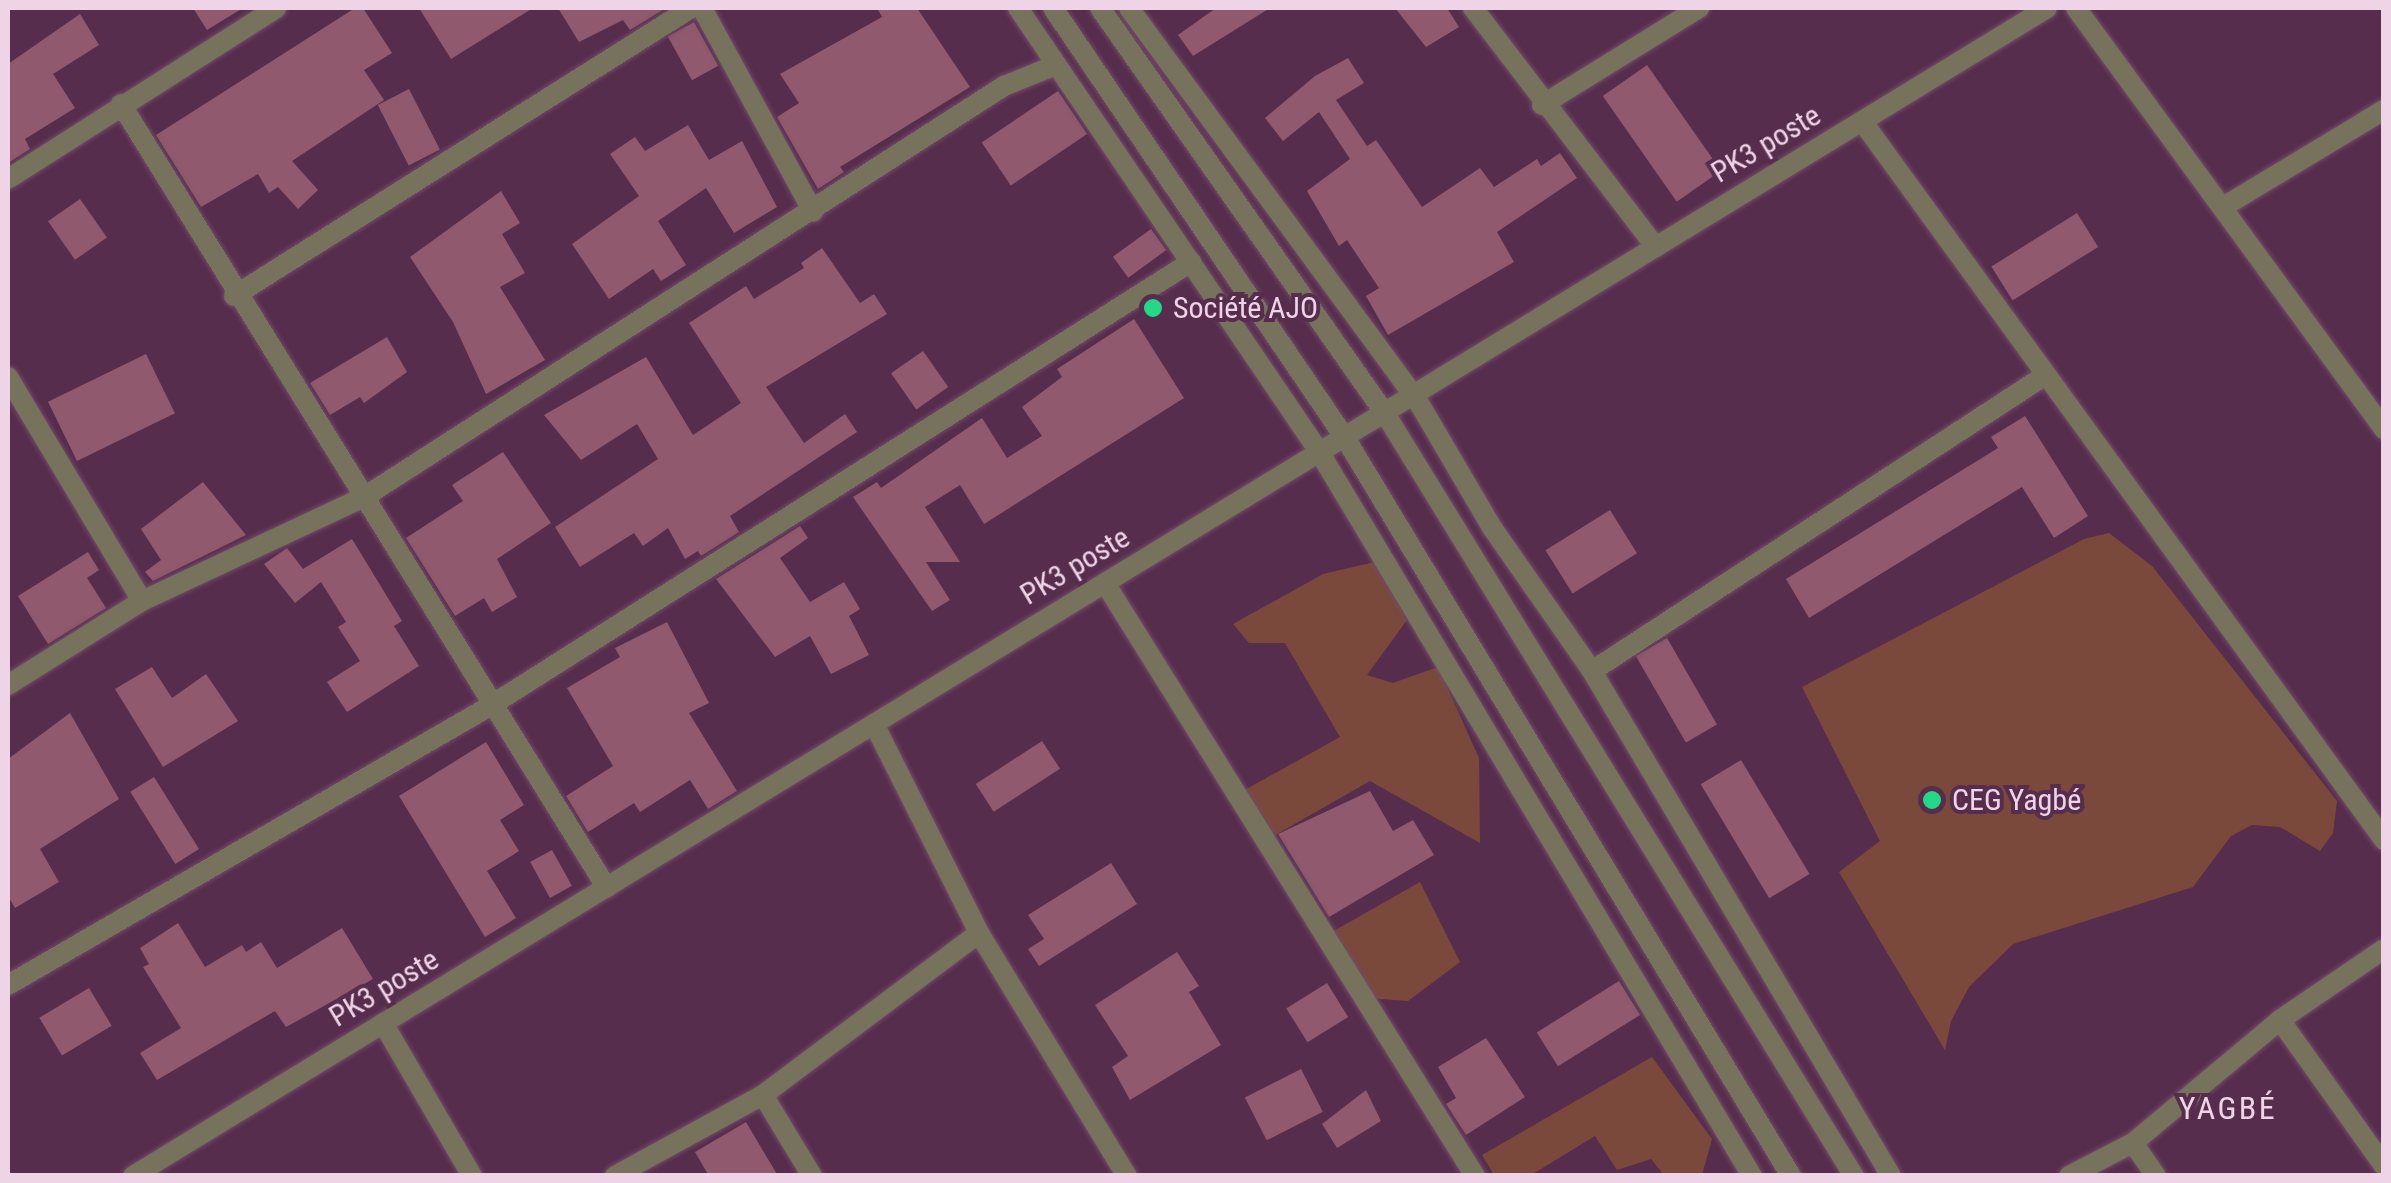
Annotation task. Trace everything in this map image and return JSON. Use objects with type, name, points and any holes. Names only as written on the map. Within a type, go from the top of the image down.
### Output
[{"type":"street","points":[[8,179],[276,8]]},
{"type":"street","points":[[234,296],[690,8]]},
{"type":"street","points":[[702,8],[813,212]]},
{"type":"street","points":[[1018,8],[1320,453],[1752,1176]]},
{"type":"street","points":[[1053,8],[1347,441],[1791,1176]]},
{"type":"street","points":[[1100,8],[1386,416],[1854,1176]]},
{"type":"street","points":[[1129,8],[1416,398],[1493,529],[1592,671],[1892,1176]]},
{"type":"street","points":[[1473,8],[1542,105],[1656,246]]},
{"type":"street","points":[[1542,105],[1699,8]]},
{"type":"street","name":"PK3 poste","points":[[133,1176],[1105,583],[1320,453],[1347,441],[1656,246],[2048,8]]},
{"type":"street","points":[[2076,8],[2384,428]]},
{"type":"street","points":[[8,686],[142,601],[364,497],[1004,86],[1056,65]]},
{"type":"street","points":[[121,104],[234,296],[364,497],[606,888]]},
{"type":"street","points":[[2224,207],[2384,110]]},
{"type":"street","points":[[1862,121],[2384,840]]},
{"type":"street","points":[[8,985],[490,706],[1191,262]]},
{"type":"street","points":[[1592,671],[2044,376]]},
{"type":"street","points":[[8,378],[142,601]]},
{"type":"street","points":[[1105,583],[1476,1176]]},
{"type":"street","points":[[874,724],[980,933],[1127,1176]]},
{"type":"street","points":[[615,1176],[763,1095],[980,933]]},
{"type":"street","points":[[2070,1176],[2133,1143],[2280,1020],[2384,949]]},
{"type":"street","points":[[2280,1020],[2384,1166]]},
{"type":"street","points":[[383,1023],[472,1176]]},
{"type":"street","points":[[763,1095],[812,1176]]},
{"type":"street","points":[[2133,1143],[2156,1176]]},
{"type":"shaded area","points":[[2109,533],[2152,566],[2337,801],[2333,833],[2320,851],[2280,827],[2252,825],[2231,836],[2193,887],[2013,944],[1969,987],[1951,1021],[1945,1050],[1839,872],[1880,841],[1802,687],[2084,539]]},
{"type":"shaded area","points":[[1375,562],[1407,620],[1367,675],[1393,683],[1438,667],[1479,758],[1480,843],[1370,781],[1270,838],[1243,791],[1340,737],[1285,643],[1249,643],[1233,624],[1323,574]]},
{"type":"shaded area","points":[[1420,882],[1460,962],[1408,1001],[1368,998],[1332,932]]},
{"type":"shaded area","points":[[1652,1057],[1712,1139],[1702,1175],[1664,1175],[1651,1159],[1617,1170],[1595,1136],[1531,1175],[1494,1175],[1482,1155]]},
{"type":"building","points":[[193,8],[243,8],[207,30]]},
{"type":"building","points":[[355,8],[363,8],[392,53],[364,70],[384,100],[292,161],[318,190],[298,209],[278,187],[269,193],[258,174],[201,207],[156,135]]},
{"type":"building","points":[[419,8],[533,8],[451,59]]},
{"type":"building","points":[[558,8],[666,8],[630,30],[623,20],[579,42]]},
{"type":"building","points":[[877,8],[917,8],[970,87],[840,167],[844,172],[818,189],[777,117],[799,103],[780,74],[882,17]]},
{"type":"building","points":[[1216,8],[1270,8],[1193,56],[1178,35]]},
{"type":"building","points":[[1395,8],[1447,8],[1459,27],[1426,47]]},
{"type":"building","points":[[80,14],[99,45],[53,74],[75,108],[25,139],[30,149],[8,163],[8,64]]},
{"type":"building","points":[[694,22],[718,66],[692,80],[668,37]]},
{"type":"building","points":[[1348,58],[1364,83],[1336,100],[1367,146],[1376,140],[1422,207],[1480,168],[1494,187],[1537,159],[1541,166],[1560,153],[1577,178],[1497,232],[1514,262],[1388,335],[1366,296],[1379,288],[1347,240],[1339,246],[1307,191],[1350,159],[1319,112],[1283,141],[1265,118],[1315,76]]},
{"type":"building","points":[[1647,65],[1721,171],[1677,202],[1603,96]]},
{"type":"building","points":[[409,89],[440,150],[409,165],[378,105]]},
{"type":"building","points":[[1058,91],[1087,134],[1011,186],[982,142]]},
{"type":"building","points":[[688,125],[709,160],[742,141],[777,207],[734,233],[706,188],[658,221],[686,265],[661,281],[653,269],[609,299],[572,244],[639,196],[610,154],[635,137],[645,151]]},
{"type":"building","points":[[501,191],[520,223],[502,234],[525,273],[500,287],[545,360],[486,394],[453,322],[410,257]]},
{"type":"building","points":[[80,199],[107,238],[75,260],[48,221]]},
{"type":"building","points":[[2077,213],[2098,247],[2013,300],[1991,267]]},
{"type":"building","points":[[1151,229],[1166,250],[1128,278],[1113,257]]},
{"type":"building","points":[[822,248],[860,303],[874,294],[887,314],[766,387],[804,443],[845,414],[857,432],[730,516],[739,532],[701,556],[698,551],[685,559],[668,528],[643,546],[634,533],[580,567],[555,527],[658,459],[637,424],[581,460],[544,415],[646,357],[693,435],[741,403],[689,323],[746,286],[754,299],[804,268],[801,263]]},
{"type":"building","points":[[1134,319],[1184,398],[984,524],[960,485],[925,507],[960,562],[926,562],[950,600],[932,611],[853,497],[877,482],[881,488],[982,418],[1007,458],[1042,436],[1022,407],[1062,377],[1057,369]]},
{"type":"building","points":[[387,337],[407,372],[364,403],[360,397],[330,415],[310,383]]},
{"type":"building","points":[[923,351],[948,387],[916,409],[891,373]]},
{"type":"building","points":[[146,354],[175,413],[77,461],[48,402]]},
{"type":"building","points":[[2025,416],[2088,516],[2054,538],[2022,487],[1809,618],[1786,579],[1998,448],[1991,437]]},
{"type":"building","points":[[503,452],[551,523],[497,559],[517,597],[492,612],[484,598],[455,616],[406,538],[463,501],[452,485]]},
{"type":"building","points":[[203,482],[246,535],[153,581],[145,572],[161,560],[141,529]]},
{"type":"building","points":[[1610,510],[1637,553],[1573,594],[1546,550]]},
{"type":"building","points":[[800,526],[808,538],[780,558],[810,602],[844,582],[860,609],[849,616],[869,655],[831,674],[810,636],[775,657],[716,579]]},
{"type":"building","points":[[352,539],[402,621],[394,626],[419,666],[347,712],[327,682],[360,661],[338,627],[346,622],[321,582],[295,603],[264,564],[287,548],[303,569]]},
{"type":"building","points":[[88,552],[99,570],[87,578],[106,608],[48,644],[18,596]]},
{"type":"building","points":[[667,622],[709,703],[689,713],[737,791],[708,809],[690,780],[640,812],[634,803],[588,832],[566,796],[613,766],[567,688],[620,657],[615,648]]},
{"type":"building","points":[[1667,638],[1717,725],[1686,743],[1636,656]]},
{"type":"building","points":[[152,667],[172,698],[206,674],[238,721],[163,767],[115,689]]},
{"type":"building","points":[[70,713],[119,799],[40,849],[59,882],[15,908],[8,896],[8,759]]},
{"type":"building","points":[[1042,741],[1060,769],[994,812],[976,784]]},
{"type":"building","points":[[486,742],[524,805],[500,820],[519,851],[487,871],[516,918],[485,937],[399,796]]},
{"type":"building","points":[[1741,760],[1810,874],[1769,898],[1701,784]]},
{"type":"building","points":[[154,777],[199,849],[175,864],[130,792]]},
{"type":"building","points":[[1370,791],[1393,831],[1413,820],[1434,855],[1329,917],[1278,834]]},
{"type":"building","points":[[552,850],[572,886],[550,898],[530,862]]},
{"type":"building","points":[[1111,863],[1137,904],[1039,966],[1028,949],[1044,939],[1028,915]]},
{"type":"building","points":[[178,923],[205,967],[242,945],[246,952],[261,942],[277,968],[342,928],[373,979],[286,1027],[275,1011],[157,1080],[140,1053],[181,1028],[143,967],[149,964],[140,948]]},
{"type":"building","points":[[1177,952],[1199,986],[1189,992],[1221,1045],[1130,1100],[1112,1067],[1128,1056],[1095,1005]]},
{"type":"building","points":[[1619,981],[1640,1015],[1558,1066],[1537,1032]]},
{"type":"building","points":[[1327,983],[1348,1017],[1307,1042],[1286,1008]]},
{"type":"building","points":[[89,988],[112,1026],[62,1056],[39,1018]]},
{"type":"building","points":[[1486,1038],[1525,1097],[1466,1135],[1446,1104],[1456,1098],[1438,1067]]},
{"type":"building","points":[[1301,1069],[1323,1112],[1267,1140],[1245,1098]]},
{"type":"building","points":[[1366,1090],[1381,1121],[1337,1148],[1322,1124]]},
{"type":"building","points":[[746,1122],[778,1176],[709,1176],[695,1152]]},
{"type":"place","name":"Société AJO","points":[[1153,308]]},
{"type":"place","name":"CEG Yagbé","points":[[1932,800]]},
{"type":"district","name":"YAGBÉ","points":[[2228,1108]]}]
